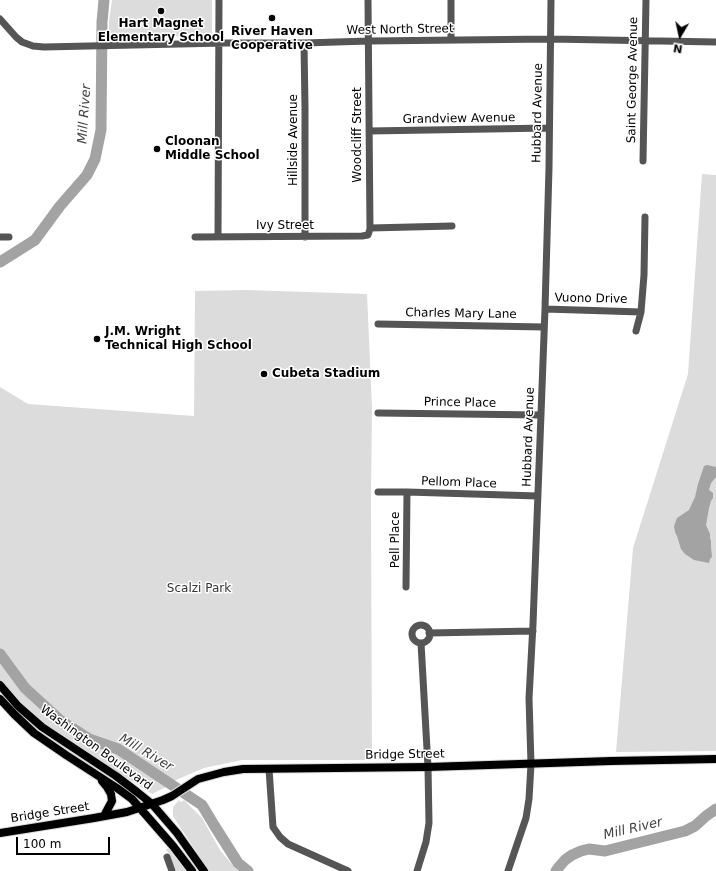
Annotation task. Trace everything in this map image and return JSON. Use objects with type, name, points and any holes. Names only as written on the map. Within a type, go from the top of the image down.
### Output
[{"type":"main road","name":"Washington Boulevard","points":[[0,685],[18,706],[42,727],[116,776],[152,804],[177,834],[204,871]]},
{"type":"main road","name":"Washington Boulevard","points":[[0,699],[34,733],[132,798],[192,871]]},
{"type":"main road","name":"Bridge Street","points":[[0,833],[127,812],[172,796],[198,779],[243,769],[428,767],[716,759]]},
{"type":"main road","name":"Bridge Street","points":[[93,772],[107,787],[111,794],[112,801],[104,816]]},
{"type":"street","points":[[218,237],[219,0]]},
{"type":"street","name":"Woodcliff Street","points":[[368,0],[370,228]]},
{"type":"street","points":[[451,0],[451,40]]},
{"type":"street","name":"Hubbard Avenue","points":[[508,871],[526,818],[529,799],[531,764],[530,698],[545,309],[551,0]]},
{"type":"street","name":"Saint George Avenue","points":[[643,160],[646,0]]},
{"type":"street","name":"West North Street","points":[[0,19],[22,42],[29,46],[44,47],[550,39],[716,42]]},
{"type":"street","name":"Hillside Avenue","points":[[304,43],[305,237]]},
{"type":"street","name":"Grandview Avenue","points":[[369,131],[549,128]]},
{"type":"street","points":[[641,312],[644,275],[645,217]]},
{"type":"street","points":[[370,228],[452,226]]},
{"type":"street","name":"Ivy Street","points":[[195,237],[364,236],[368,234],[370,228]]},
{"type":"street","points":[[0,237],[9,237]]},
{"type":"street","name":"Vuono Drive","points":[[545,309],[641,312],[636,331]]},
{"type":"street","name":"Charles Mary Lane","points":[[378,324],[544,327]]},
{"type":"street","name":"Prince Place","points":[[378,413],[541,415]]},
{"type":"street","name":"Pellom Place","points":[[378,492],[538,496]]},
{"type":"street","name":"Pell Place","points":[[406,587],[407,492]]},
{"type":"street","points":[[421,625],[426,628],[429,633],[428,639],[421,643],[413,638],[412,633],[416,627],[421,625]]},
{"type":"street","points":[[429,633],[533,631]]},
{"type":"street","points":[[417,871],[426,842],[429,823],[428,767],[421,643]]},
{"type":"street","points":[[269,769],[273,827],[280,837],[288,844],[348,871]]},
{"type":"street","points":[[167,857],[172,871]]},
{"type":"green space","name":"Hart Magnet Elementary School","points":[[112,0],[212,0],[212,35],[109,39],[109,21]]},
{"type":"green space","points":[[702,174],[716,175],[716,751],[616,752],[633,548],[688,374]]},
{"type":"green space","name":"Scalzi Park","points":[[246,290],[367,294],[372,407],[372,760],[242,760],[204,768],[176,780],[152,794],[46,727],[25,709],[0,681],[0,387],[28,404],[194,416],[195,291]]},
{"type":"green space","points":[[179,800],[181,802],[184,800],[202,818],[220,850],[239,871],[209,871],[173,816],[174,806]]},
{"type":"green space","points":[[168,848],[186,871],[176,871],[170,855],[166,850]]},
{"type":"shaded area","points":[[707,465],[716,467],[716,477],[711,483],[709,490],[713,493],[713,498],[709,508],[706,525],[711,541],[712,557],[709,563],[694,560],[685,554],[681,549],[674,526],[677,518],[689,510],[695,497],[704,466]]},
{"type":"waterway","name":"Mill River","points":[[0,262],[35,240],[60,206],[87,175],[95,159],[101,130],[102,22],[104,0]]},
{"type":"waterway","name":"Mill River","points":[[0,654],[25,688],[61,721],[89,739],[118,749],[202,805],[238,863],[248,871]]},
{"type":"waterway","name":"Mill River","points":[[556,871],[565,860],[581,851],[589,849],[605,851],[685,831],[695,826],[716,809]]},
{"type":"place","name":"Hart Magnet Elementary School","points":[[161,11]]},
{"type":"place","name":"River Haven Cooperative","points":[[272,18]]},
{"type":"place","name":"Cloonan Middle School","points":[[157,149]]},
{"type":"place","name":"J.M. Wright Technical High School","points":[[97,339]]},
{"type":"place","name":"Cubeta Stadium","points":[[264,374]]}]
